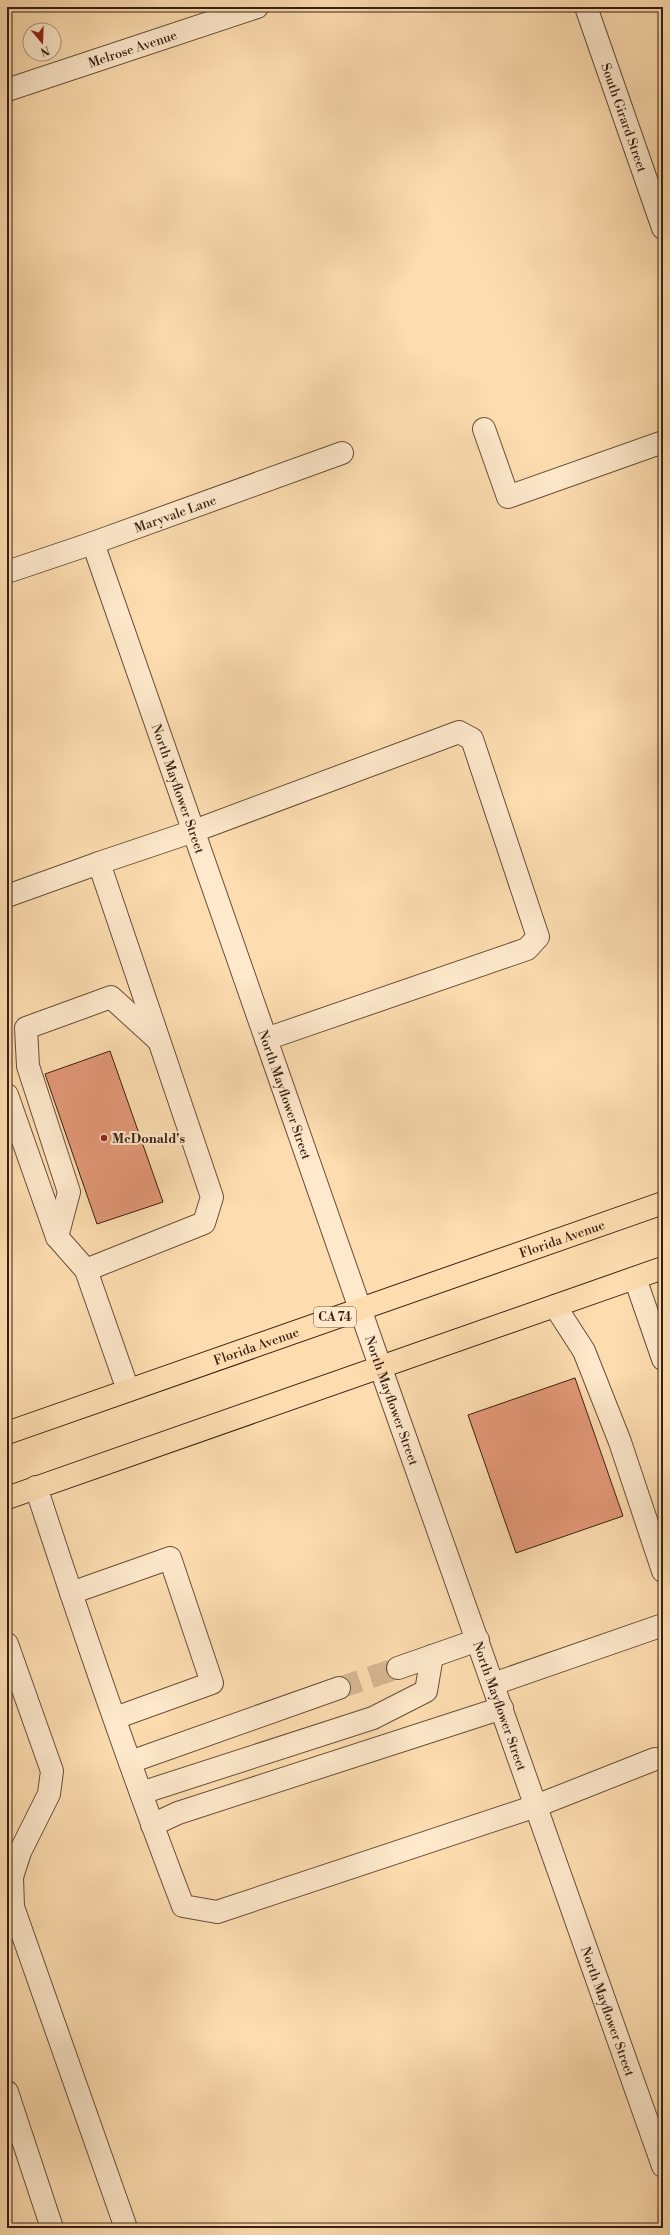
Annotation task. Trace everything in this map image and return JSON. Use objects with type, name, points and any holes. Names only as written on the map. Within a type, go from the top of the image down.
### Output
[{"type":"main road","name":"Florida Avenue","points":[[7,1433],[663,1203]]},
{"type":"main road","points":[[7,1498],[663,1268]]},
{"type":"street","name":"Melrose Avenue","points":[[7,90],[257,7]]},
{"type":"street","name":"South Girard Street","points":[[586,7],[663,228]]},
{"type":"street","points":[[484,429],[508,498],[663,442]]},
{"type":"street","name":"Maryvale Lane","points":[[7,572],[93,543],[342,453]]},
{"type":"street","name":"North Mayflower Street","points":[[93,543],[380,1366],[663,2164]]},
{"type":"street","points":[[7,896],[194,830],[459,732],[472,739],[538,937],[527,949],[266,1038]]},
{"type":"street","points":[[86,1270],[204,1223],[212,1198],[99,863]]},
{"type":"street","points":[[57,1237],[69,1192],[28,1066],[26,1028],[111,998],[159,1041]]},
{"type":"street","points":[[7,1095],[57,1237],[86,1270],[128,1390]]},
{"type":"street","points":[[635,1278],[663,1359]]},
{"type":"street","points":[[555,1306],[584,1351],[620,1442],[663,1571]]},
{"type":"street","points":[[36,1487],[70,1593],[152,1825],[183,1906],[217,1912],[536,1806],[655,1759]]},
{"type":"street","points":[[70,1593],[170,1558],[212,1683],[115,1718]]},
{"type":"street","points":[[493,1684],[663,1625]]},
{"type":"street","points":[[398,1668],[478,1640]]},
{"type":"street","points":[[7,1644],[52,1771],[49,1794],[20,1852],[12,1877],[10,1908],[126,2228]]},
{"type":"street","points":[[141,1793],[372,1718],[426,1691],[432,1656]]},
{"type":"street","points":[[130,1762],[339,1688]]},
{"type":"street","points":[[152,1825],[178,1813],[502,1708]]},
{"type":"street","points":[[7,2092],[52,2228]]},
{"type":"building","name":"McDonald's","points":[[110,1051],[163,1202],[97,1224],[45,1074]]},
{"type":"building","points":[[575,1378],[623,1516],[516,1553],[468,1415]]},
{"type":"tunnel","points":[[339,1688],[398,1668]]},
{"type":"place","name":"McDonald's","points":[[104,1138]]}]
